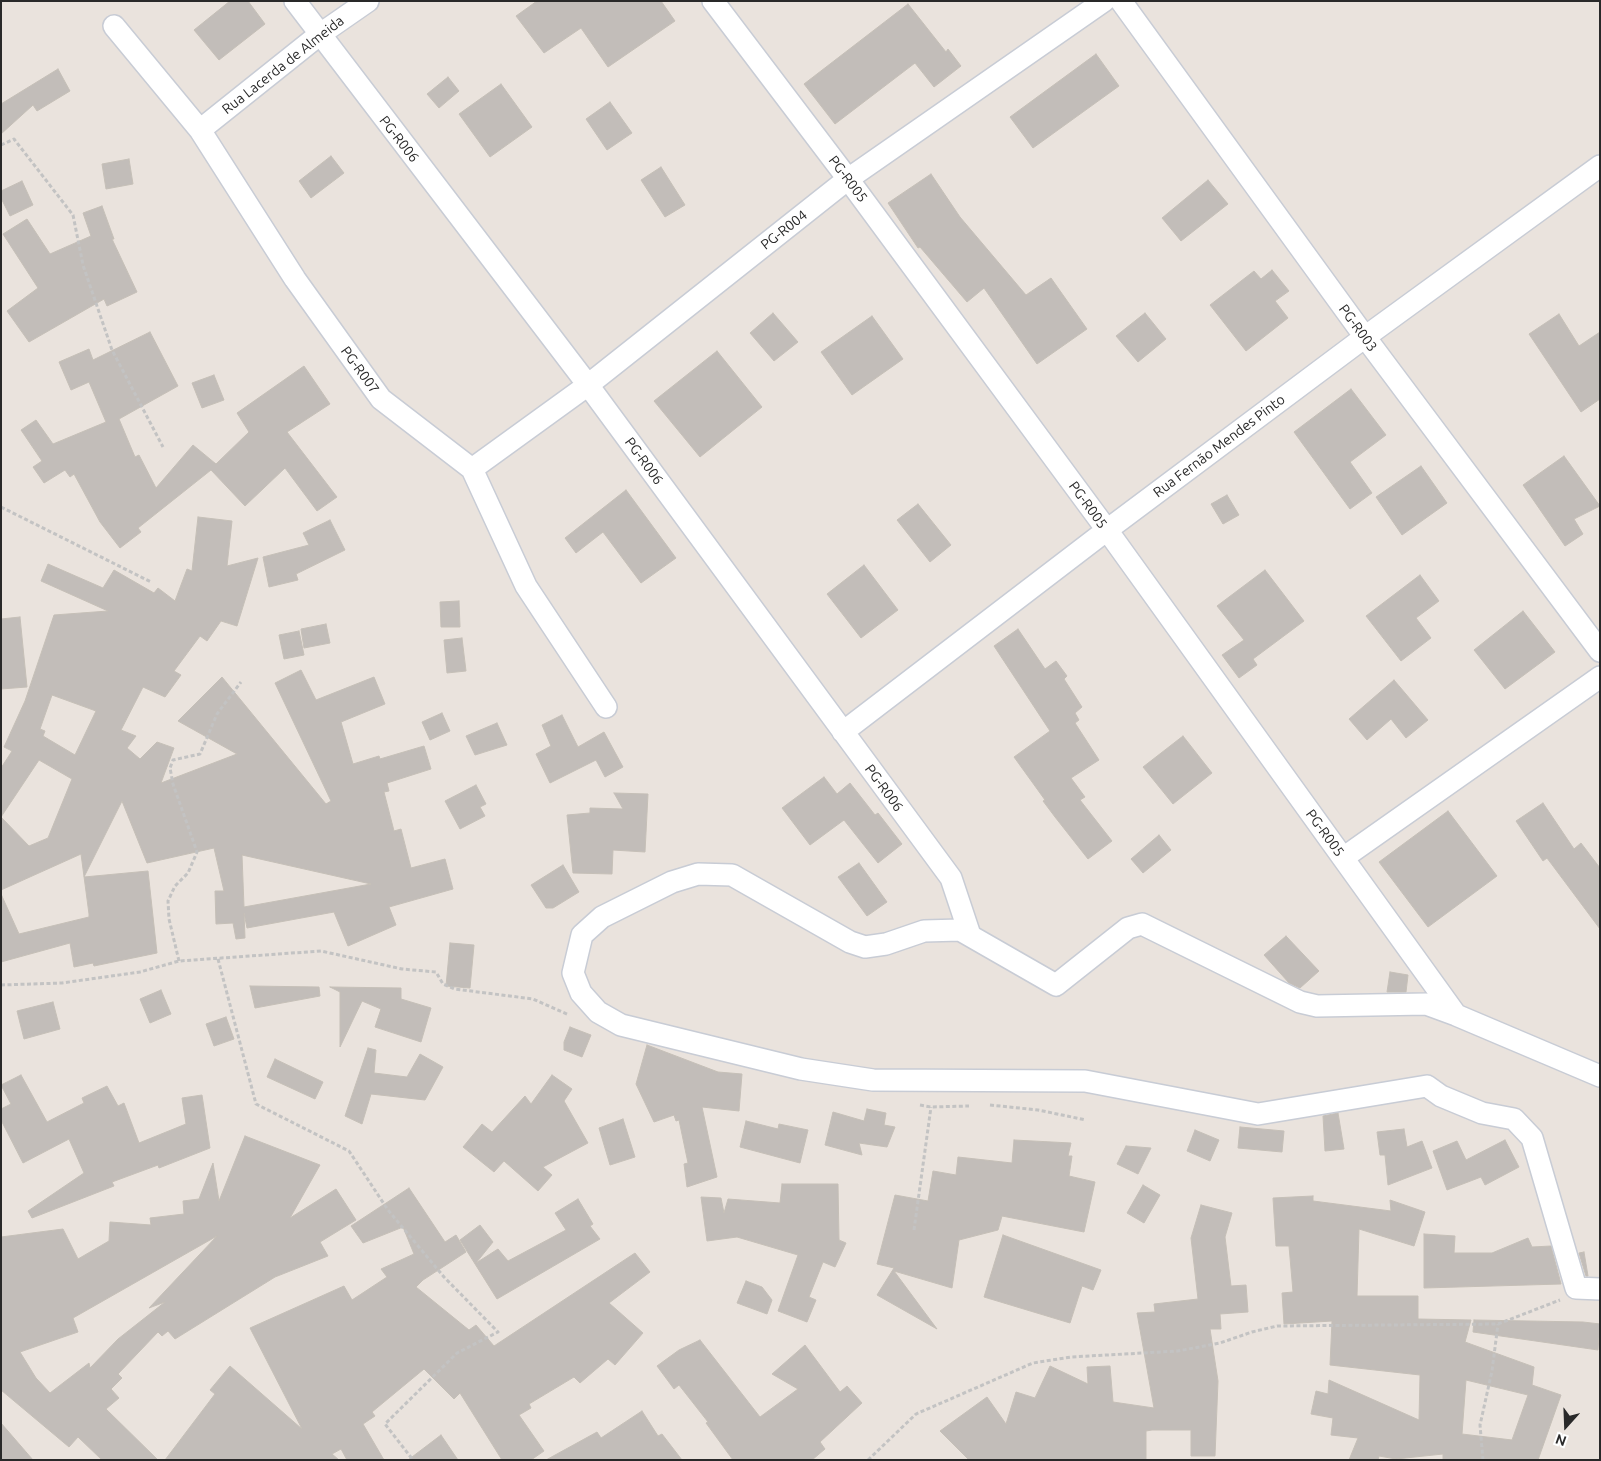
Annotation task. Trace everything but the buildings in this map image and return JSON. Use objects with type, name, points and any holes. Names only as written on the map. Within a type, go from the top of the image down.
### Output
[{"type":"street","name":"PG-R006","points":[[295,1],[319,35],[588,385],[951,878],[970,935]]},
{"type":"street","name":"Rua Lacerda de Almeida","points":[[200,130],[319,35],[368,1]]},
{"type":"street","name":"PG-R005","points":[[713,1],[848,179],[1107,530],[1456,1015]]},
{"type":"street","name":"PG-R004","points":[[472,469],[588,385],[848,179],[1104,1]]},
{"type":"street","name":"PG-R003","points":[[1121,1],[1365,337],[1600,651]]},
{"type":"street","name":"PG-R007","points":[[114,26],[200,130],[296,279],[381,399],[472,469],[526,586],[606,707]]},
{"type":"street","name":"Rua Fernão Mendes Pinto","points":[[843,732],[1107,530],[1365,337],[1600,166]]},
{"type":"street","points":[[1343,858],[1600,677]]},
{"type":"street","points":[[1600,1076],[1426,1004],[1317,1006],[1300,1002],[1142,924],[1128,928],[1056,985],[960,930],[924,931],[886,944],[865,948],[850,942],[732,875],[698,874],[672,882],[602,917],[582,935],[573,973],[581,993],[598,1012],[621,1025],[801,1069],[873,1080],[1085,1081],[1258,1114],[1427,1086],[1441,1096],[1482,1114],[1514,1119],[1532,1138],[1576,1288],[1600,1289]]},
{"type":"path","points":[[1,145],[14,139],[73,215],[83,265],[112,350],[163,447]]},
{"type":"path","points":[[1,507],[151,582]]},
{"type":"path","points":[[179,961],[169,920],[168,901],[175,886],[188,873],[198,852],[173,784],[170,768],[173,760],[200,754],[218,714],[240,682]]},
{"type":"path","points":[[1,985],[62,983],[140,972],[179,961],[321,951],[402,969],[436,972],[443,984],[455,989],[533,999],[577,1018]]},
{"type":"path","points":[[218,958],[256,1104],[349,1150],[388,1210],[444,1277],[498,1332],[457,1353],[385,1424],[413,1460]]},
{"type":"path","points":[[913,1103],[931,1107],[973,1106]]},
{"type":"path","points":[[982,1106],[1038,1110],[1086,1120]]},
{"type":"path","points":[[914,1230],[931,1107]]},
{"type":"path","points":[[868,1460],[916,1414],[1033,1363],[1071,1357],[1178,1352],[1220,1343],[1252,1332],[1278,1326],[1498,1324],[1560,1300],[1576,1288]]},
{"type":"path","points":[[1483,1460],[1480,1425],[1492,1371],[1498,1324]]}]
